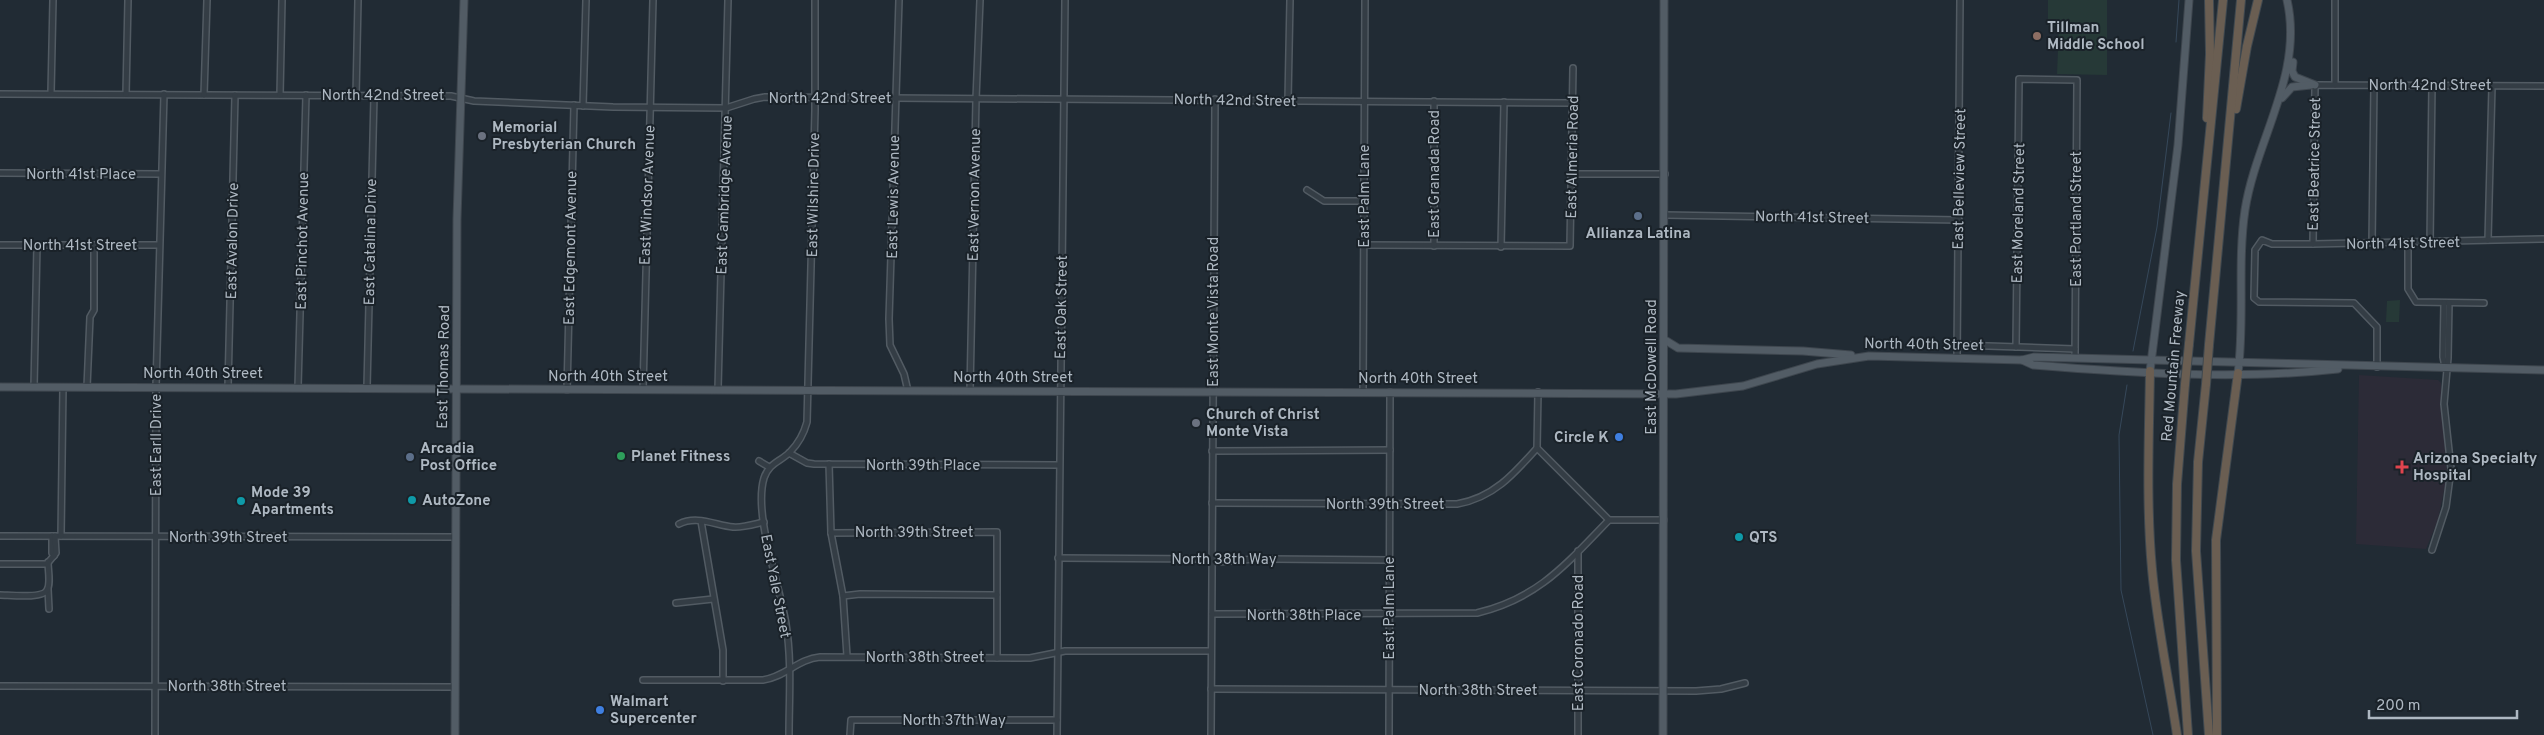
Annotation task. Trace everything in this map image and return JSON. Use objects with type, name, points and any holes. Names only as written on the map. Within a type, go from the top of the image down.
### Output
[{"type":"highway","points":[[2207,150],[2210,54],[2209,0]]},
{"type":"highway","name":"Red Mountain Freeway","points":[[2188,735],[2176,551],[2177,484],[2207,150],[2223,0]]},
{"type":"highway","points":[[2209,735],[2196,551],[2198,462],[2241,0]]},
{"type":"highway","points":[[2225,186],[2242,71],[2258,0]]},
{"type":"highway","points":[[2150,372],[2148,499],[2151,560],[2157,614],[2177,735]]},
{"type":"highway","points":[[2217,735],[2216,540],[2238,373]]},
{"type":"main road","name":"East Thomas Road","points":[[455,735],[456,388],[464,0]]},
{"type":"main road","name":"East McDowell Road","points":[[1663,735],[1665,393],[1664,0]]},
{"type":"main road","name":"Red Mountain Freeway","points":[[2150,372],[2178,145],[2188,0]]},
{"type":"main road","points":[[2287,0],[2294,46],[2293,73],[2299,80],[2315,85]]},
{"type":"main road","points":[[2238,373],[2240,362],[2241,255],[2245,211],[2256,160],[2287,72],[2291,24]]},
{"type":"main road","points":[[2274,111],[2290,88],[2315,85]]},
{"type":"main road","points":[[1665,340],[1678,348],[1803,350],[1868,356]]},
{"type":"main road","name":"North 40th Street","points":[[0,387],[1665,393],[1709,392],[1743,386],[1817,364],[1868,356],[2022,360],[2040,365],[2150,372],[2238,373],[2314,371],[2352,367]]},
{"type":"main road","name":"North 40th Street","points":[[2022,360],[2034,357],[2151,359],[2315,363],[2377,368],[2544,370]]},
{"type":"street","points":[[51,93],[53,0]]},
{"type":"street","points":[[126,94],[128,0]]},
{"type":"street","points":[[204,94],[207,0]]},
{"type":"street","points":[[280,95],[282,0]]},
{"type":"street","points":[[356,96],[358,0]]},
{"type":"street","points":[[583,106],[586,0]]},
{"type":"street","name":"East Windsor Avenue","points":[[644,390],[653,0]]},
{"type":"street","name":"East Cambridge Avenue","points":[[718,389],[728,0]]},
{"type":"street","name":"East Wilshire Drive","points":[[808,391],[815,0]]},
{"type":"street","name":"East Lewis Avenue","points":[[899,0],[894,98],[890,346],[904,374],[908,391]]},
{"type":"street","name":"East Vernon Avenue","points":[[970,391],[980,0]]},
{"type":"street","name":"East Oak Street","points":[[1057,735],[1065,0]]},
{"type":"street","points":[[1288,100],[1290,0]]},
{"type":"street","name":"East Palm Lane","points":[[1362,391],[1365,101],[1364,0]]},
{"type":"street","name":"East Belleview Street","points":[[1957,358],[1960,0]]},
{"type":"street","points":[[2335,0],[2335,85]]},
{"type":"street","name":"East Almeria Road","points":[[1502,247],[1570,246],[1573,174],[1573,68]]},
{"type":"street","name":"East Portland Street","points":[[2019,79],[2077,80],[2074,358]]},
{"type":"street","name":"East Moreland Street","points":[[2016,347],[2019,79]]},
{"type":"street","name":"North 42nd Street","points":[[2315,85],[2544,86]]},
{"type":"street","name":"East Beatrice Street","points":[[2313,244],[2315,85]]},
{"type":"street","points":[[2372,243],[2374,85]]},
{"type":"street","points":[[2430,243],[2432,86]]},
{"type":"street","points":[[2488,240],[2492,86]]},
{"type":"street","name":"North 42nd Street","points":[[0,94],[450,96],[474,102],[650,108],[726,108],[754,99],[814,98],[1214,99],[1574,103]]},
{"type":"street","name":"East Earll Drive","points":[[155,735],[156,387],[164,94]]},
{"type":"street","name":"East Avalon Drive","points":[[228,387],[235,95]]},
{"type":"street","name":"East Pinchot Avenue","points":[[298,387],[306,95]]},
{"type":"street","name":"East Catalina Drive","points":[[367,387],[374,96]]},
{"type":"street","name":"East Monte Vista Road","points":[[1211,735],[1214,99]]},
{"type":"street","name":"East Granada Road","points":[[1434,102],[1434,246]]},
{"type":"street","points":[[1364,245],[1502,247],[1504,102]]},
{"type":"street","name":"East Edgemont Avenue","points":[[567,390],[574,105]]},
{"type":"street","name":"North 41st Place","points":[[0,173],[161,174]]},
{"type":"street","points":[[1573,174],[1665,174]]},
{"type":"street","points":[[1307,190],[1324,201],[1364,201]]},
{"type":"street","name":"North 41st Street","points":[[1665,215],[1958,220]]},
{"type":"street","name":"North 41st Street","points":[[2377,368],[2377,327],[2354,303],[2259,302],[2254,298],[2255,250],[2262,240],[2272,244],[2313,244],[2430,243],[2544,239]]},
{"type":"street","points":[[2408,243],[2408,289],[2416,302],[2484,303]]},
{"type":"street","name":"North 41st Street","points":[[0,245],[159,245]]},
{"type":"street","points":[[34,387],[38,245]]},
{"type":"street","points":[[87,387],[90,318],[94,310],[94,246]]},
{"type":"street","points":[[2432,550],[2446,507],[2451,469],[2444,404],[2446,369],[2442,357],[2446,303]]},
{"type":"street","points":[[1958,345],[2075,349]]},
{"type":"street","points":[[0,564],[48,562],[54,556],[63,387]]},
{"type":"street","points":[[759,461],[769,467],[789,453],[805,429],[808,391]]},
{"type":"street","name":"East Palm Lane","points":[[1388,735],[1390,391]]},
{"type":"street","points":[[1538,392],[1537,448],[1608,520],[1664,520]]},
{"type":"street","name":"North 39th Street","points":[[1212,503],[1442,505],[1470,502],[1484,496],[1508,479],[1537,448]]},
{"type":"street","points":[[1212,450],[1390,450]]},
{"type":"street","name":"North 39th Place","points":[[789,453],[807,463],[829,464],[1059,465]]},
{"type":"street","points":[[829,464],[832,533],[843,596],[847,656]]},
{"type":"street","name":"East Yale Street","points":[[769,467],[762,492],[764,522],[787,627],[789,735]]},
{"type":"street","name":"North 38th Place","points":[[1212,614],[1470,615],[1498,608],[1534,592],[1608,520]]},
{"type":"street","points":[[679,524],[701,521],[719,522],[733,527],[764,522]]},
{"type":"street","points":[[701,521],[723,650],[723,681]]},
{"type":"street","name":"North 39th Street","points":[[832,533],[997,532],[997,595]]},
{"type":"street","name":"North 39th Street","points":[[0,536],[456,537]]},
{"type":"street","name":"East Coronado Road","points":[[1578,551],[1578,735]]},
{"type":"street","name":"North 38th Way","points":[[1058,558],[1390,560]]},
{"type":"street","points":[[48,562],[49,608]]},
{"type":"street","points":[[0,595],[38,596],[46,593],[48,589]]},
{"type":"street","points":[[843,596],[860,594],[997,595],[997,658]]},
{"type":"street","points":[[676,602],[713,599]]},
{"type":"street","name":"North 38th Street","points":[[644,680],[763,680],[780,676],[797,663],[813,658],[847,656],[1036,658],[1058,652],[1211,651]]},
{"type":"street","name":"North 38th Street","points":[[1211,688],[1708,691],[1745,683]]},
{"type":"street","name":"North 38th Street","points":[[0,686],[455,687]]},
{"type":"street","name":"North 37th Way","points":[[850,735],[851,720],[1057,720]]},
{"type":"shaded area","name":"Arizona Specialty Hospital","points":[[2359,375],[2438,380],[2441,383],[2447,476],[2438,520],[2426,549],[2356,544]]},
{"type":"green space","points":[[2048,0],[2107,0],[2107,75],[2057,74],[2059,26],[2048,26]]},
{"type":"green space","points":[[2400,300],[2399,322],[2386,322],[2387,301]]},
{"type":"waterway","points":[[2176,42],[2179,0]]},
{"type":"waterway","points":[[2133,351],[2157,227],[2171,113]]},
{"type":"waterway","points":[[2127,385],[2119,435],[2121,590],[2153,735]]},
{"type":"place","name":"Tillman Middle School","points":[[2037,36]]},
{"type":"place","name":"Memorial Presbyterian Church","points":[[482,136]]},
{"type":"place","name":"Allianza Latina","points":[[1638,216]]},
{"type":"place","name":"Church of Christ Monte Vista","points":[[1196,423]]},
{"type":"place","name":"Circle K","points":[[1619,437]]},
{"type":"place","name":"Planet Fitness","points":[[621,456]]},
{"type":"place","name":"Arcadia Post Office","points":[[410,457]]},
{"type":"place","name":"Arizona Specialty Hospital","points":[[2402,467]]},
{"type":"place","name":"AutoZone","points":[[412,500]]},
{"type":"place","name":"Mode 39 Apartments","points":[[241,501]]},
{"type":"place","name":"QTS","points":[[1739,537]]},
{"type":"place","name":"Walmart Supercenter","points":[[600,710]]}]
